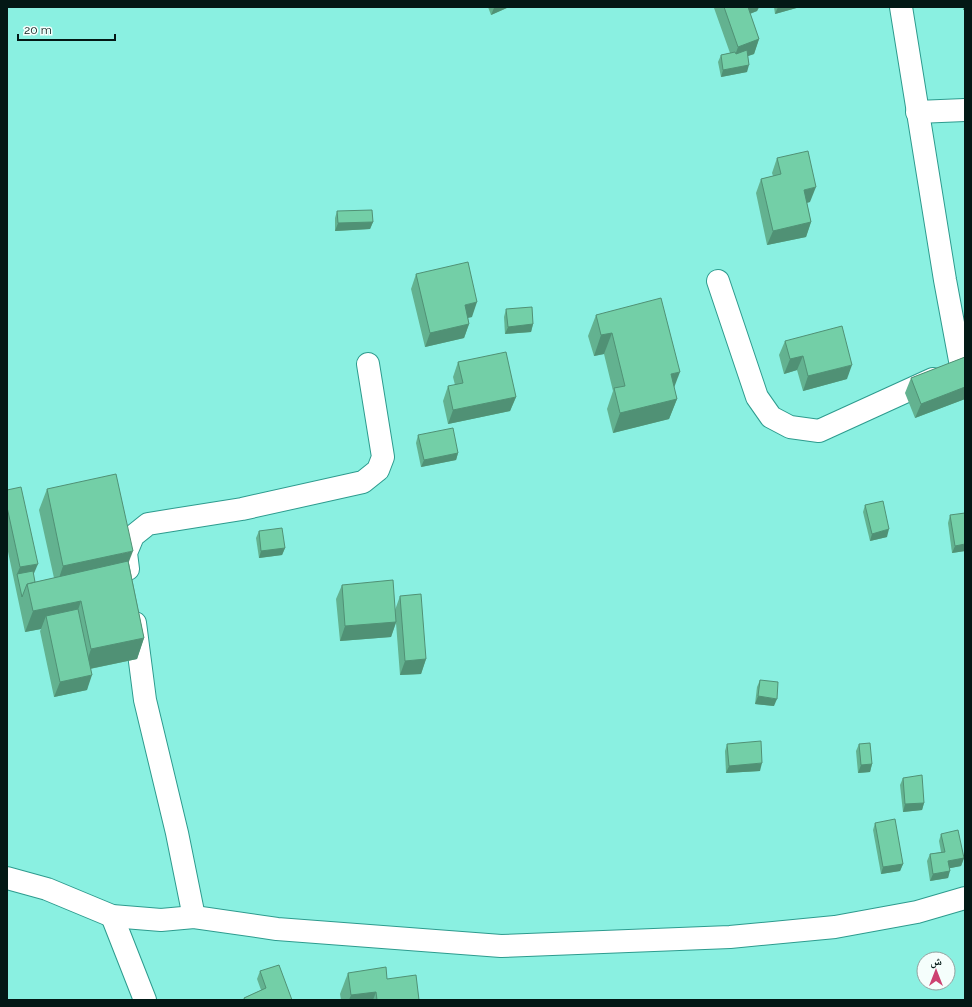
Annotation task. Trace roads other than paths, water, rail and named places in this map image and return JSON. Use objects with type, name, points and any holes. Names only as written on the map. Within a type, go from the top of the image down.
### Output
[{"type":"street","points":[[718,281],[757,397],[771,417],[790,427],[819,431],[963,372],[945,280],[901,7]]},
{"type":"street","points":[[918,112],[965,110]]},
{"type":"street","points":[[194,917],[177,833],[145,700],[126,553],[133,536],[148,524],[242,509],[363,482],[378,470],[383,456],[368,364]]},
{"type":"street","points":[[7,878],[47,889],[112,916],[161,920],[194,917],[277,929],[501,946],[620,943],[730,937],[834,927],[917,912],[965,898]]},
{"type":"street","points":[[112,916],[145,1000]]}]
